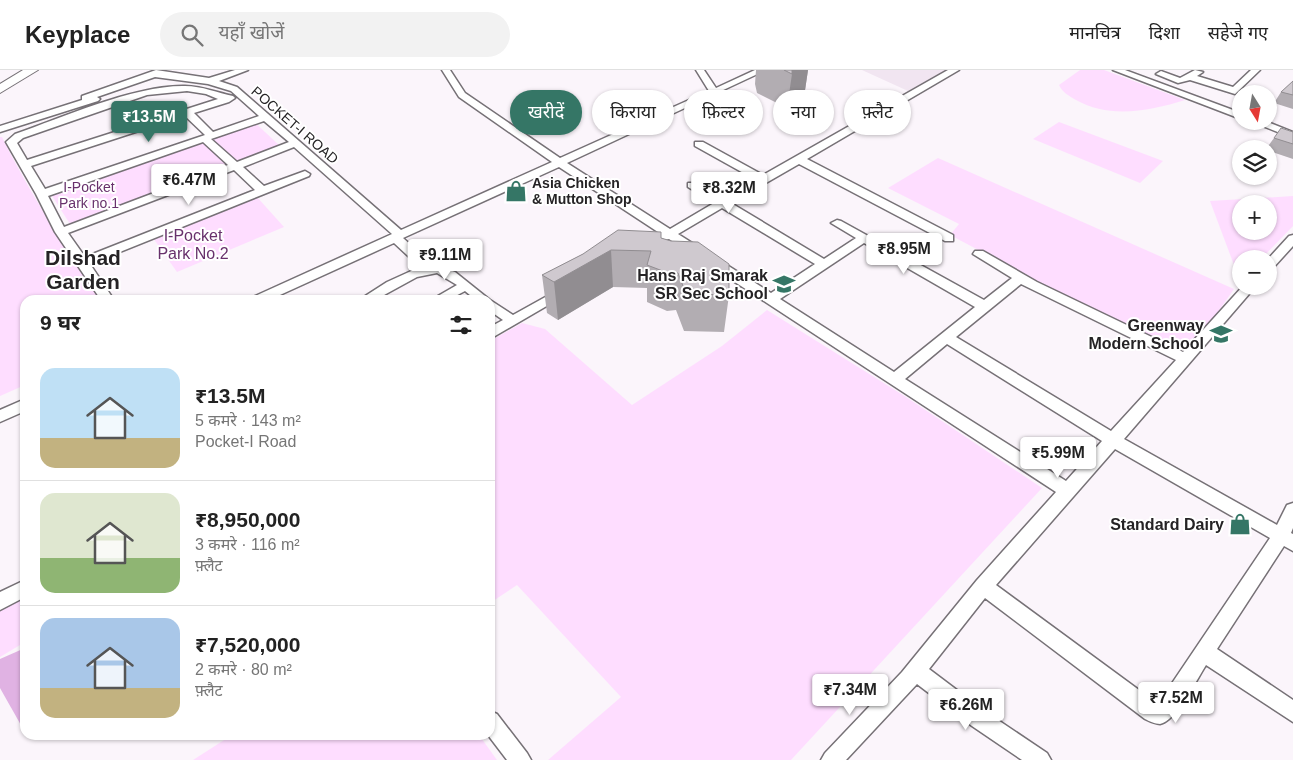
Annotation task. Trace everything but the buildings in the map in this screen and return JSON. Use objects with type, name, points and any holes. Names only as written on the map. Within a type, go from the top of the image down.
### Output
[{"type":"main road","points":[[0,78],[13,70]]},
{"type":"main road","points":[[0,90],[32,70]]},
{"type":"street","points":[[0,128],[161,73],[177,70]]},
{"type":"street","points":[[208,81],[244,70]]},
{"type":"street","points":[[446,70],[462,95],[560,163],[1068,491]]},
{"type":"street","points":[[700,70],[713,90]]},
{"type":"street","points":[[718,90],[762,70]]},
{"type":"street","points":[[652,243],[955,70]]},
{"type":"street","points":[[1117,70],[1178,90]]},
{"type":"street","points":[[1124,70],[1232,111]]},
{"type":"street","points":[[1161,74],[1181,81],[1201,70]]},
{"type":"street","points":[[1191,76],[1235,90],[1256,70]]},
{"type":"street","name":"POCKET-I ROAD","points":[[161,73],[227,86],[241,95],[296,143],[429,268]]},
{"type":"street","points":[[105,295],[84,262],[61,232],[42,194],[12,145],[13,140],[135,95],[176,88],[204,91],[226,100]]},
{"type":"street","points":[[24,165],[241,95]]},
{"type":"street","points":[[0,125],[83,101]]},
{"type":"street","points":[[269,295],[684,106]]},
{"type":"street","points":[[187,112],[236,167],[263,191]]},
{"type":"street","points":[[42,194],[266,117]]},
{"type":"street","points":[[1278,126],[1293,131]]},
{"type":"street","points":[[1278,129],[1293,135]]},
{"type":"street","points":[[61,232],[296,143]]},
{"type":"street","points":[[700,144],[762,179]]},
{"type":"street","points":[[798,159],[949,238]]},
{"type":"street","points":[[84,262],[305,174]]},
{"type":"street","points":[[692,185],[824,264]]},
{"type":"street","points":[[837,223],[983,306]]},
{"type":"street","points":[[770,299],[864,238]]},
{"type":"street","points":[[1277,256],[1293,238]]},
{"type":"street","points":[[979,254],[1021,277],[1186,359]]},
{"type":"street","points":[[375,295],[429,268],[438,268],[477,295]]},
{"type":"street","points":[[895,379],[1021,277]]},
{"type":"street","points":[[447,295],[465,286]]},
{"type":"street","points":[[495,330],[574,287]]},
{"type":"street","points":[[832,760],[916,671],[983,586],[1242,295]]},
{"type":"street","points":[[495,308],[513,321]]},
{"type":"street","points":[[947,338],[1114,440],[1287,540]]},
{"type":"street","points":[[0,416],[20,407]]},
{"type":"street","points":[[983,586],[1152,712],[1159,714],[1164,712],[1204,652],[1287,540],[1293,510]]},
{"type":"street","points":[[0,601],[20,591]]},
{"type":"street","points":[[1204,652],[1293,712]]},
{"type":"street","points":[[916,671],[979,719],[1040,760]]},
{"type":"street","points":[[495,728],[520,760]]},
{"type":"shaded area","points":[[862,70],[947,70],[910,90],[906,90]]},
{"type":"shaded area","points":[[20,650],[20,723],[0,688],[0,659]]},
{"type":"green space","points":[[1080,70],[1104,70],[1185,100],[1144,110],[1102,110],[1076,100],[1062,90],[1059,85]]},
{"type":"green space","name":"I-Pocket Park no.1","points":[[251,119],[280,146],[70,224],[47,188]]},
{"type":"green space","points":[[1059,122],[1163,161],[1140,183],[1033,139]]},
{"type":"green space","points":[[0,137],[2,137],[48,220],[97,295],[20,295],[20,387],[0,396]]},
{"type":"green space","points":[[938,158],[1232,288],[1232,292],[1185,359],[950,235],[959,224],[888,188]]},
{"type":"green space","points":[[1293,196],[1293,226],[1270,250],[1232,250],[1232,260],[1210,201],[1232,200],[1232,240],[1277,240],[1277,197]]},
{"type":"green space","name":"I-Pocket Park No.2","points":[[257,197],[284,227],[177,272],[153,238]]},
{"type":"green space","points":[[767,310],[906,397],[1042,488],[791,760],[548,760],[621,697],[517,585],[495,600],[495,338],[522,323],[545,329],[632,405],[722,346]]},
{"type":"green space","points":[[20,588],[20,645],[0,657],[0,599]]},
{"type":"green space","points":[[224,740],[483,740],[497,760],[193,760]]},
{"type":"place","name":"Asia Chicken & Mutton Shop","points":[[516,191]]},
{"type":"place","name":"Hans Raj Smarak SR Sec School","points":[[784,284]]},
{"type":"place","name":"Greenway Modern School","points":[[1221,334]]},
{"type":"place","name":"Standard Dairy","points":[[1240,524]]},
{"type":"district","name":"Dilshad Garden","points":[[83,269]]}]
